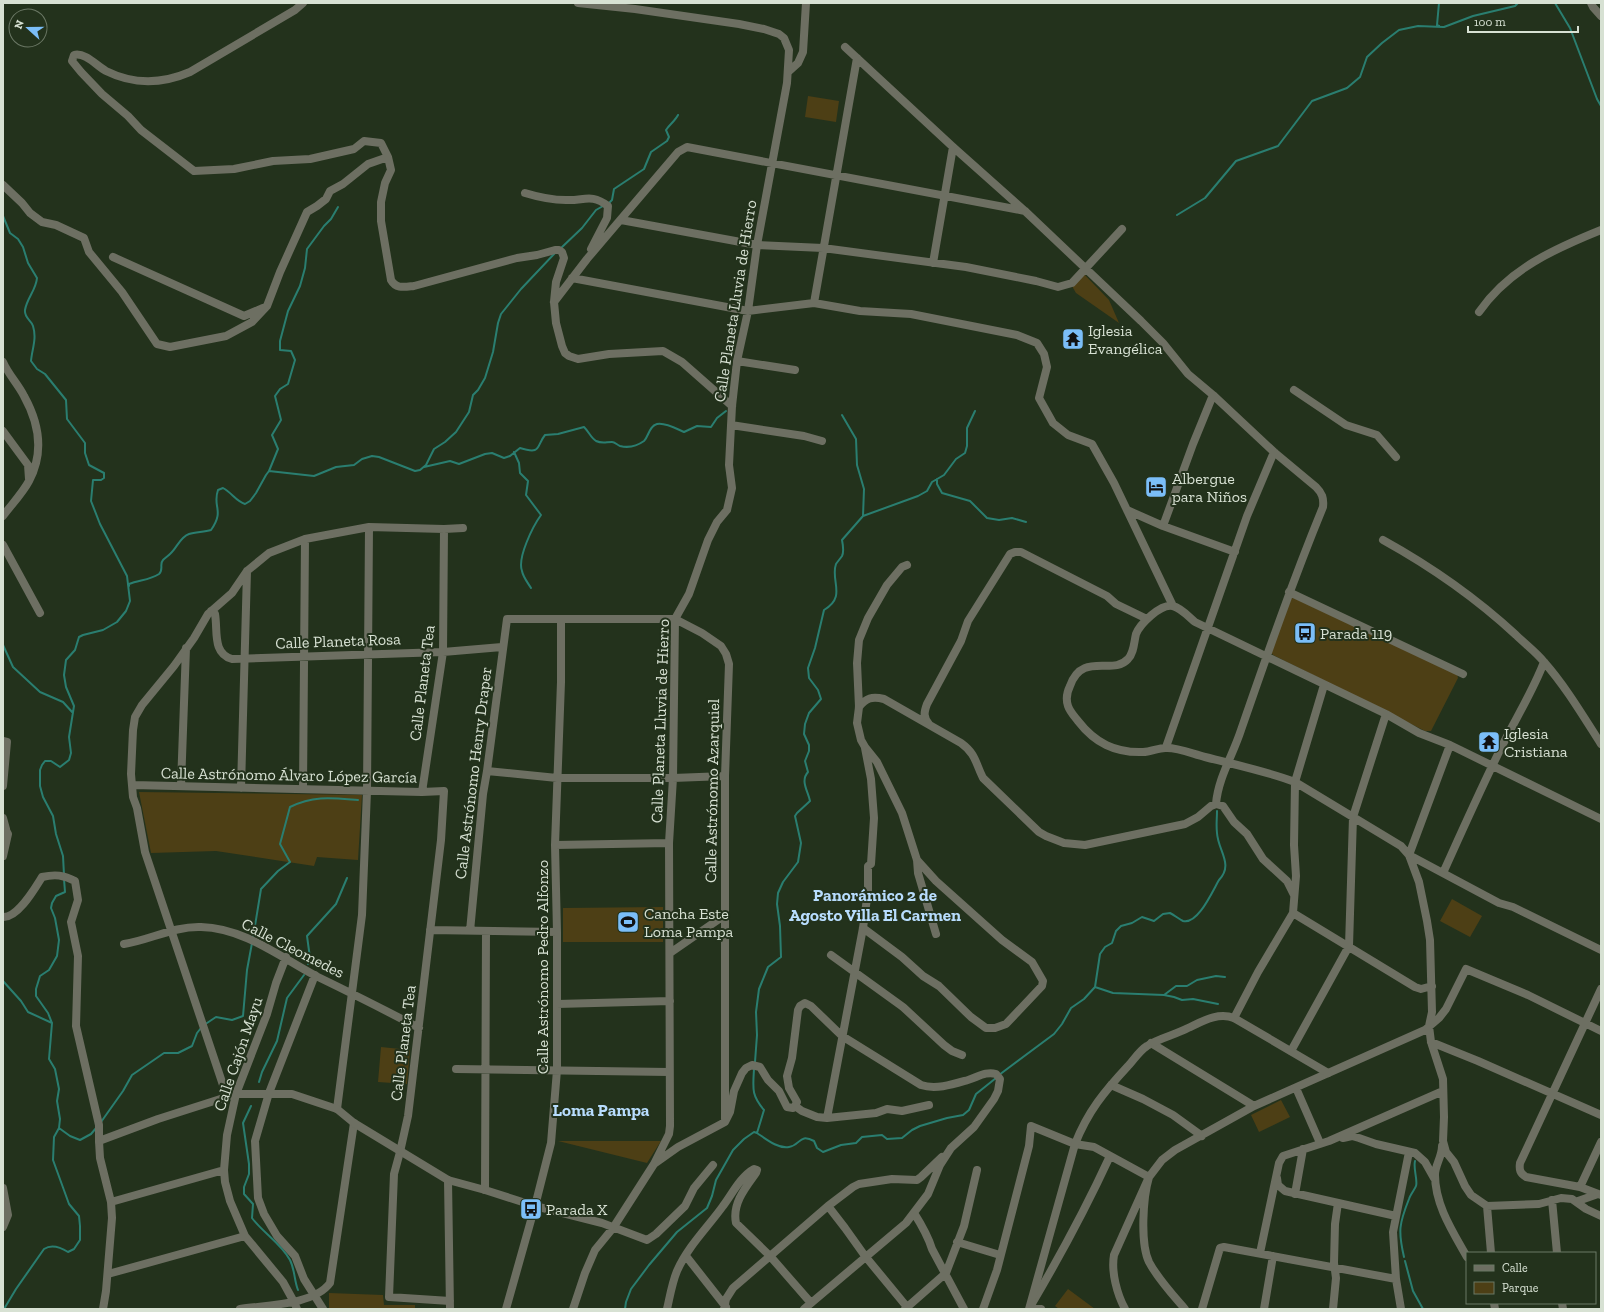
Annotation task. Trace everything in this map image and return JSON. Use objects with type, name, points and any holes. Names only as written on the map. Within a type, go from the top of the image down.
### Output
[{"type":"street","points":[[303,3],[295,10],[190,72],[175,79],[148,82],[136,80],[106,71],[80,55],[74,55],[72,60],[102,94],[128,116],[141,130],[194,171],[234,169],[273,162],[310,159],[354,149],[364,141],[381,143],[388,157],[391,170],[385,183],[381,202],[381,221],[391,280],[393,283],[401,288],[414,286],[517,258],[557,250],[562,252],[564,258],[556,282],[554,302],[556,323],[562,346],[569,356],[578,359],[609,354],[663,351],[682,362],[732,406]]},
{"type":"street","name":"Calle Planeta Lluvia de Hierro","points":[[573,1309],[595,1250],[613,1228],[654,1164],[669,1134],[669,843],[673,778],[675,618],[689,594],[708,540],[717,522],[727,510],[732,488],[729,465],[732,406],[737,361],[748,311],[757,245],[788,72],[789,50],[784,38],[779,34],[739,24],[635,9],[578,3]]},
{"type":"street","points":[[788,72],[798,62],[803,52],[806,3]]},
{"type":"street","points":[[1591,3],[1601,16]]},
{"type":"street","points":[[844,47],[1026,212],[1148,327],[1188,374],[1213,395],[1274,452],[1321,492],[1323,497],[1323,507],[1289,592],[1236,746],[1220,783],[1216,804]]},
{"type":"street","points":[[814,303],[857,58]]},
{"type":"street","points":[[554,302],[587,259],[682,148],[692,147],[772,164],[1026,212]]},
{"type":"street","points":[[933,263],[953,147]]},
{"type":"street","points":[[3,185],[30,213],[42,222],[56,225],[84,238],[87,242],[89,252],[122,292],[158,344],[170,347],[226,336],[252,322],[267,306],[280,272],[307,212],[318,206],[326,199],[330,191],[343,184],[368,164],[388,157]]},
{"type":"street","points":[[525,193],[540,197],[566,200],[588,198],[600,199],[608,206],[607,218],[587,259]]},
{"type":"street","points":[[621,220],[757,245],[823,248],[966,267],[1058,287],[1072,283],[1122,229]]},
{"type":"street","points":[[1479,312],[1491,296],[1520,269],[1567,244],[1601,230]]},
{"type":"street","points":[[113,257],[244,316],[267,306]]},
{"type":"street","points":[[572,278],[748,311],[814,303],[860,311],[911,314],[1017,336],[1037,343],[1044,354],[1047,367],[1038,398],[1053,423],[1068,435],[1092,444],[1114,483],[1173,606],[1195,622],[1267,655],[1324,685],[1386,714],[1420,733],[1450,745],[1601,819]]},
{"type":"street","points":[[737,361],[795,370]]},
{"type":"street","points":[[3,362],[30,406],[38,434],[39,446],[37,458],[29,482],[3,516]]},
{"type":"street","points":[[1294,390],[1346,425],[1377,435],[1396,457]]},
{"type":"street","points":[[1163,526],[1213,395]]},
{"type":"street","points":[[731,425],[804,436],[822,441]]},
{"type":"street","points":[[3,431],[28,465],[29,482]]},
{"type":"street","points":[[1166,748],[1247,516],[1274,452]]},
{"type":"street","points":[[1127,510],[1163,526],[1235,552]]},
{"type":"street","points":[[337,1109],[362,915],[367,791],[369,527]]},
{"type":"street","points":[[227,1097],[145,852],[137,808],[133,798],[131,774],[135,717],[142,704],[174,666],[203,621],[232,593],[247,571],[269,552],[305,539],[369,527],[444,529],[463,528]]},
{"type":"street","name":"Calle Planeta Tea","points":[[422,792],[443,652],[444,529]]},
{"type":"street","points":[[303,789],[305,539]]},
{"type":"street","points":[[1383,540],[1426,566],[1494,615],[1544,662],[1576,703],[1601,744]]},
{"type":"street","points":[[3,546],[5,556],[40,613]]},
{"type":"street","points":[[929,724],[924,718],[924,711],[950,658],[962,640],[968,621],[1010,554],[1021,552],[1107,596],[1116,604],[1147,619]]},
{"type":"street","points":[[827,1118],[863,928],[868,891],[867,872],[868,866],[871,864],[874,818],[871,779],[865,747],[858,730],[857,723],[859,707],[857,654],[859,640],[863,628],[887,585],[902,567],[907,565]]},
{"type":"street","points":[[241,788],[247,571]]},
{"type":"street","points":[[1289,592],[1463,674]]},
{"type":"street","points":[[1173,606],[1165,606],[1147,619],[1137,632],[1128,660],[1118,665],[1094,666],[1079,671],[1071,682],[1067,699],[1071,712],[1087,733],[1102,743],[1124,751],[1142,752],[1166,748],[1249,767],[1295,782],[1400,846],[1409,855],[1499,903],[1513,907],[1601,950]]},
{"type":"street","name":"Calle Planeta Rosa","points":[[211,612],[215,614],[217,643],[220,651],[224,657],[232,659],[443,652],[502,647]]},
{"type":"street","points":[[561,619],[675,618]]},
{"type":"street","name":"Calle Astrónomo Azarquiel","points":[[675,618],[714,640],[721,646],[726,654],[729,664],[724,776],[725,1122]]},
{"type":"street","name":"Calle Astrónomo Henry Draper","points":[[470,931],[483,794],[488,771],[502,647],[507,619],[561,619]]},
{"type":"street","name":"Calle Astrónomo Pedro Alfonzo","points":[[506,1309],[536,1206],[551,1143],[557,1070],[557,932],[555,845],[561,682],[561,619]]},
{"type":"street","points":[[181,785],[186,648]]},
{"type":"street","points":[[1443,873],[1492,766],[1518,714],[1527,700],[1544,662]]},
{"type":"street","points":[[1234,1018],[1258,972],[1293,913],[1296,876],[1294,845],[1295,782],[1324,685]]},
{"type":"street","points":[[859,707],[869,698],[876,697],[884,699],[961,742],[970,749],[976,759],[983,778],[1039,832],[1064,843],[1085,846],[1185,824],[1192,821],[1211,806],[1216,804],[1223,806],[1234,822],[1247,834],[1263,859],[1287,881],[1294,895]]},
{"type":"street","points":[[1291,1052],[1349,946],[1353,817],[1386,714]]},
{"type":"street","points":[[3,741],[7,742],[3,786]]},
{"type":"street","points":[[1450,745],[1409,855],[1419,882],[1430,940],[1432,1012],[1429,1026],[1431,1042],[1440,1068],[1444,1091],[1443,1141],[1441,1157],[1435,1174],[1437,1198],[1447,1221],[1466,1255]]},
{"type":"street","points":[[865,747],[877,762],[898,802],[917,860],[918,872],[936,934]]},
{"type":"street","points":[[488,771],[557,778],[673,778],[724,776]]},
{"type":"street","name":"Calle Astrónomo Álvaro López García","points":[[133,785],[181,785],[367,791],[444,791]]},
{"type":"street","name":"Calle Planeta Tea","points":[[444,791],[441,840],[408,1116],[394,1174],[389,1297],[450,1305]]},
{"type":"street","points":[[3,818],[4,827],[8,834],[3,856]]},
{"type":"street","points":[[555,845],[669,843]]},
{"type":"street","points":[[863,928],[902,957],[923,976],[939,986],[986,1028],[995,1028],[1006,1024],[1042,986],[1043,981],[1032,962],[1002,940],[936,881],[917,860]]},
{"type":"street","points":[[3,917],[11,916],[18,910],[31,895],[42,877],[55,874],[68,877],[75,881],[78,900],[71,922],[78,956],[76,1026],[99,1125],[100,1158],[111,1202],[112,1218],[108,1274],[103,1309]]},
{"type":"street","points":[[1293,913],[1415,987],[1421,989],[1432,986]]},
{"type":"street","points":[[670,953],[725,915]]},
{"type":"street","name":"Calle Cleomedes","points":[[124,944],[139,942],[188,927],[229,930],[286,957],[315,975],[419,1028]]},
{"type":"street","points":[[430,930],[557,932]]},
{"type":"street","points":[[485,1190],[486,931]]},
{"type":"street","points":[[830,955],[903,1007],[952,1051],[962,1055]]},
{"type":"street","name":"Calle Cajón Mayu","points":[[286,957],[276,983],[267,1014],[236,1094],[227,1135],[224,1170],[225,1182],[230,1201],[244,1236],[282,1282],[295,1305]]},
{"type":"street","points":[[1125,1309],[1115,1279],[1113,1262],[1114,1255],[1149,1177],[1162,1160],[1175,1150],[1254,1106],[1425,1030],[1439,1018],[1446,1009],[1466,969],[1528,995],[1584,1024],[1601,1031]]},
{"type":"street","points":[[315,975],[269,1093],[255,1141],[258,1198],[264,1214],[277,1236],[295,1256],[304,1279],[315,1294],[323,1309]]},
{"type":"street","points":[[1600,1194],[1580,1187],[1526,1176],[1521,1174],[1519,1169],[1520,1163],[1551,1094],[1601,989]]},
{"type":"street","points":[[557,1004],[670,1001]]},
{"type":"street","points":[[726,1308],[729,1292],[828,1206],[859,1184],[892,1179],[917,1180],[921,1177],[974,1128],[994,1099],[1000,1084],[996,1074],[988,1073],[959,1083],[941,1086],[926,1086],[916,1082],[842,1036],[811,1006],[805,1003],[800,1006],[798,1010],[792,1058],[788,1076],[788,1088],[796,1102],[796,1106],[802,1111],[817,1117],[827,1118],[876,1114],[887,1109],[902,1112],[929,1105]]},
{"type":"street","points":[[1029,1308],[1075,1144],[1090,1112],[1111,1085],[1145,1048],[1152,1043],[1219,1015],[1226,1015],[1234,1018],[1328,1073]]},
{"type":"street","points":[[1431,1042],[1601,1115]]},
{"type":"street","points":[[1152,1043],[1254,1106]]},
{"type":"street","points":[[654,1164],[678,1147],[725,1122],[730,1112],[738,1081],[746,1068],[752,1066],[760,1067],[768,1080],[779,1091],[787,1107],[793,1108],[796,1106]]},
{"type":"street","points":[[456,1069],[669,1072]]},
{"type":"street","points":[[1111,1085],[1143,1099],[1167,1112],[1202,1136]]},
{"type":"street","points":[[1296,1088],[1320,1143]]},
{"type":"street","points":[[1329,1141],[1444,1091]]},
{"type":"street","points":[[99,1141],[158,1119],[236,1094],[292,1094],[337,1109],[354,1123],[448,1180],[536,1206],[602,1222],[613,1228],[647,1240],[656,1234],[685,1206],[694,1188],[713,1165]]},
{"type":"street","points":[[240,1309],[295,1305],[325,1289],[330,1283],[354,1123]]},
{"type":"street","points":[[983,1309],[997,1270],[1029,1146],[1031,1126],[1075,1144],[1094,1147],[1149,1177]]},
{"type":"street","points":[[1260,1253],[1279,1163],[1283,1156],[1320,1143],[1352,1136],[1376,1144],[1415,1153],[1425,1162],[1431,1171],[1435,1182]]},
{"type":"street","points":[[1443,1141],[1446,1152],[1454,1162],[1465,1186],[1476,1199],[1487,1206],[1539,1204],[1561,1198],[1572,1198],[1578,1201],[1586,1209],[1601,1216]]},
{"type":"street","points":[[1580,1187],[1601,1142]]},
{"type":"street","points":[[804,1309],[906,1223],[928,1194],[940,1165],[951,1148]]},
{"type":"street","points":[[1295,1194],[1303,1149]]},
{"type":"street","points":[[1401,1309],[1396,1279],[1393,1232],[1409,1152]]},
{"type":"street","points":[[1029,1308],[1061,1255],[1110,1156]]},
{"type":"street","points":[[667,1309],[676,1275],[686,1256],[705,1228],[747,1174],[754,1169],[757,1170],[756,1174],[742,1194],[735,1216],[736,1223],[770,1256],[811,1303]]},
{"type":"street","points":[[111,1202],[224,1170]]},
{"type":"street","points":[[828,1206],[865,1256],[910,1307],[946,1273],[964,1226],[977,1170]]},
{"type":"street","points":[[1149,1177],[1146,1188],[1143,1216],[1146,1254],[1159,1278],[1185,1309]]},
{"type":"street","points":[[1277,1177],[1278,1185],[1281,1189],[1295,1194],[1396,1216]]},
{"type":"street","points":[[448,1180],[450,1305]]},
{"type":"street","points":[[3,1188],[8,1215],[3,1227]]},
{"type":"street","points":[[1578,1201],[1600,1194]]},
{"type":"street","points":[[1552,1200],[1557,1252]]},
{"type":"street","points":[[1333,1309],[1336,1278],[1334,1263],[1335,1224],[1338,1203]]},
{"type":"street","points":[[1487,1206],[1491,1252]]},
{"type":"street","points":[[914,1213],[964,1309]]},
{"type":"street","points":[[108,1274],[244,1236]]},
{"type":"street","points":[[957,1242],[1000,1255]]},
{"type":"street","points":[[1202,1309],[1220,1248],[1224,1246],[1336,1269],[1396,1279]]},
{"type":"street","points":[[686,1256],[726,1308]]},
{"type":"street","points":[[1264,1309],[1273,1256]]},
{"type":"street","points":[[1029,1308],[1041,1309]]},
{"type":"green space","points":[[808,96],[839,101],[836,122],[805,117]]},
{"type":"green space","points":[[1083,273],[1109,300],[1119,323],[1076,293],[1072,286]]},
{"type":"green space","points":[[1292,597],[1457,674],[1458,678],[1431,731],[1425,731],[1273,655],[1271,652]]},
{"type":"green space","points":[[139,792],[362,795],[358,860],[317,857],[314,866],[216,851],[151,853]]},
{"type":"green space","points":[[1452,899],[1482,916],[1470,937],[1440,921]]},
{"type":"green space","points":[[663,907],[663,942],[563,942],[563,908]]},
{"type":"green space","points":[[381,1047],[410,1050],[407,1084],[378,1082]]},
{"type":"green space","points":[[1281,1100],[1290,1117],[1259,1132],[1251,1115]]},
{"type":"green space","points":[[558,1141],[661,1141],[647,1163]]},
{"type":"green space","points":[[1068,1289],[1095,1309],[1059,1309],[1055,1306]]},
{"type":"green space","points":[[329,1293],[383,1295],[384,1305],[415,1305],[415,1309],[329,1309]]},
{"type":"waterway","points":[[1439,3],[1437,25],[1439,26]]},
{"type":"waterway","points":[[1444,27],[1473,16],[1515,6],[1518,3]]},
{"type":"waterway","points":[[1555,3],[1570,28],[1601,106]]},
{"type":"waterway","points":[[1177,215],[1205,198],[1236,161],[1278,146],[1312,101],[1347,88],[1360,77],[1367,57],[1399,30],[1418,26],[1443,27]]},
{"type":"waterway","points":[[609,203],[612,200],[614,189],[644,169],[651,152],[667,141],[669,137],[666,130],[678,115]]},
{"type":"waterway","points":[[560,249],[582,228],[596,210],[603,206]]},
{"type":"waterway","points":[[269,471],[278,449],[272,435],[281,420],[275,396],[280,389],[288,384],[295,360],[291,351],[280,350],[280,341],[288,311],[300,286],[305,268],[307,249],[331,219],[338,207]]},
{"type":"waterway","points":[[3,216],[10,233],[18,239],[23,247],[28,263],[37,278],[25,310],[34,331],[31,361],[37,369],[45,374],[66,400],[67,419],[85,443],[85,453],[89,465],[104,473],[104,478],[101,480],[93,480],[91,501],[100,524],[127,576],[130,601],[126,611],[117,622],[103,630],[79,637],[75,650],[66,660],[64,675],[66,687],[74,706],[69,737],[71,753],[69,760],[60,767],[51,761],[45,761],[40,770],[40,786],[43,797],[53,816],[56,834],[63,856],[64,875]]},
{"type":"waterway","points":[[129,586],[129,584],[152,578],[159,574],[163,560],[172,552],[186,535],[211,530],[218,513],[216,501],[218,490],[223,488],[245,504],[250,501],[256,493],[269,471],[314,476],[336,467],[354,465],[362,459],[372,456],[379,457],[415,471],[420,470],[426,465],[434,449],[456,432],[469,412],[473,395],[478,390],[485,378],[493,352],[501,314],[521,289],[555,253]]},
{"type":"waterway","points":[[424,467],[450,461],[459,464],[485,454],[492,453],[504,458],[510,456],[520,448],[535,450],[545,435],[558,434],[584,427],[598,442],[613,442],[620,446],[632,446],[644,441],[654,425],[667,425],[684,432],[697,426],[711,427],[717,418],[726,411]]},
{"type":"waterway","points":[[755,1062],[757,1035],[756,1012],[759,989],[768,967],[781,957],[780,926],[777,904],[778,893],[783,882],[798,862],[801,843],[795,816],[810,801],[805,786],[805,779],[808,772],[805,761],[809,751],[809,745],[804,734],[805,724],[809,713],[821,699],[818,690],[809,678],[808,668],[815,648],[824,610],[835,600],[835,570],[836,564],[843,554],[842,540],[863,516],[918,496],[927,491],[932,482],[944,475],[956,459],[965,453],[967,446],[967,428],[975,411]]},
{"type":"waterway","points":[[842,415],[856,439],[857,465],[864,489],[863,516]]},
{"type":"waterway","points":[[514,452],[519,463],[520,473],[528,481],[526,495],[541,515],[530,534],[524,550],[521,565],[524,578],[531,588]]},
{"type":"waterway","points":[[937,479],[937,484],[942,493],[970,501],[987,518],[999,520],[1012,518],[1026,522]]},
{"type":"waterway","points":[[3,645],[13,667],[40,692],[63,702],[73,713]]},
{"type":"waterway","points":[[253,938],[261,889],[278,871],[290,862],[280,844],[290,807],[299,803],[324,798],[358,800]]},
{"type":"waterway","points":[[999,1075],[1054,1034],[1062,1024],[1071,1008],[1084,999],[1095,987],[1100,954],[1105,947],[1112,943],[1116,931],[1121,926],[1132,923],[1142,917],[1154,921],[1163,914],[1170,913],[1183,921],[1189,921],[1194,918],[1204,906],[1225,868],[1224,857],[1217,833],[1217,811]]},
{"type":"waterway","points":[[308,964],[310,958],[307,936],[336,904],[347,878]]},
{"type":"waterway","points":[[4,1309],[44,1249],[47,1247],[56,1247],[68,1252],[74,1249],[80,1240],[79,1216],[69,1204],[53,1160],[54,1137],[59,1128],[60,1119],[57,1101],[59,1089],[55,1069],[49,1059],[52,1023],[48,1013],[36,996],[36,989],[40,976],[49,970],[57,956],[59,940],[55,918],[51,908],[56,896],[65,892],[64,879]]},
{"type":"waterway","points":[[204,1025],[216,1017],[232,1020],[243,1016],[247,970],[252,943]]},
{"type":"waterway","points":[[259,1082],[262,1072],[277,1041],[287,998],[304,975]]},
{"type":"waterway","points":[[1095,987],[1113,993],[1164,995],[1176,986],[1187,986],[1197,980],[1216,976],[1225,977]]},
{"type":"waterway","points":[[3,981],[21,1001],[28,1012],[52,1023]]},
{"type":"waterway","points":[[1164,995],[1182,1000],[1193,999],[1218,1004]]},
{"type":"waterway","points":[[101,1122],[123,1091],[132,1075],[164,1053],[178,1053],[192,1046],[197,1033],[201,1028]]},
{"type":"waterway","points":[[625,1309],[631,1289],[649,1265],[677,1232],[707,1208],[716,1180],[733,1150],[744,1139],[754,1132],[757,1133],[764,1110],[757,1100],[754,1091],[754,1069]]},
{"type":"waterway","points":[[757,1133],[772,1143],[785,1147],[793,1146],[805,1138],[809,1139],[814,1141],[817,1148],[823,1152],[841,1145],[856,1143],[862,1137],[882,1135],[887,1139],[902,1138],[920,1126],[963,1115],[969,1110],[976,1094],[996,1078]]},
{"type":"waterway","points":[[251,1106],[243,1123],[249,1164],[249,1174],[244,1187],[244,1194],[253,1204],[252,1218],[282,1248],[290,1260],[298,1290]]},
{"type":"waterway","points":[[59,1128],[70,1136],[80,1140],[91,1134],[97,1127]]},
{"type":"waterway","points":[[1404,1257],[1400,1228],[1410,1197],[1416,1186],[1415,1161]]},
{"type":"waterway","points":[[1405,1261],[1413,1291],[1423,1309]]},
{"type":"place","name":"Iglesia Evangélica","points":[[1073,339]]},
{"type":"place","name":"Albergue para Niños","points":[[1156,487]]},
{"type":"place","name":"Parada 119","points":[[1305,633]]},
{"type":"place","name":"Iglesia Cristiana","points":[[1489,742]]},
{"type":"place","name":"Cancha Este Loma Pampa","points":[[628,922]]},
{"type":"place","name":"Parada X","points":[[531,1209]]},
{"type":"district","name":"Panorámico 2 de Agosto Villa El Carmen","points":[[875,905]]},
{"type":"district","name":"Loma Pampa","points":[[601,1110]]}]
